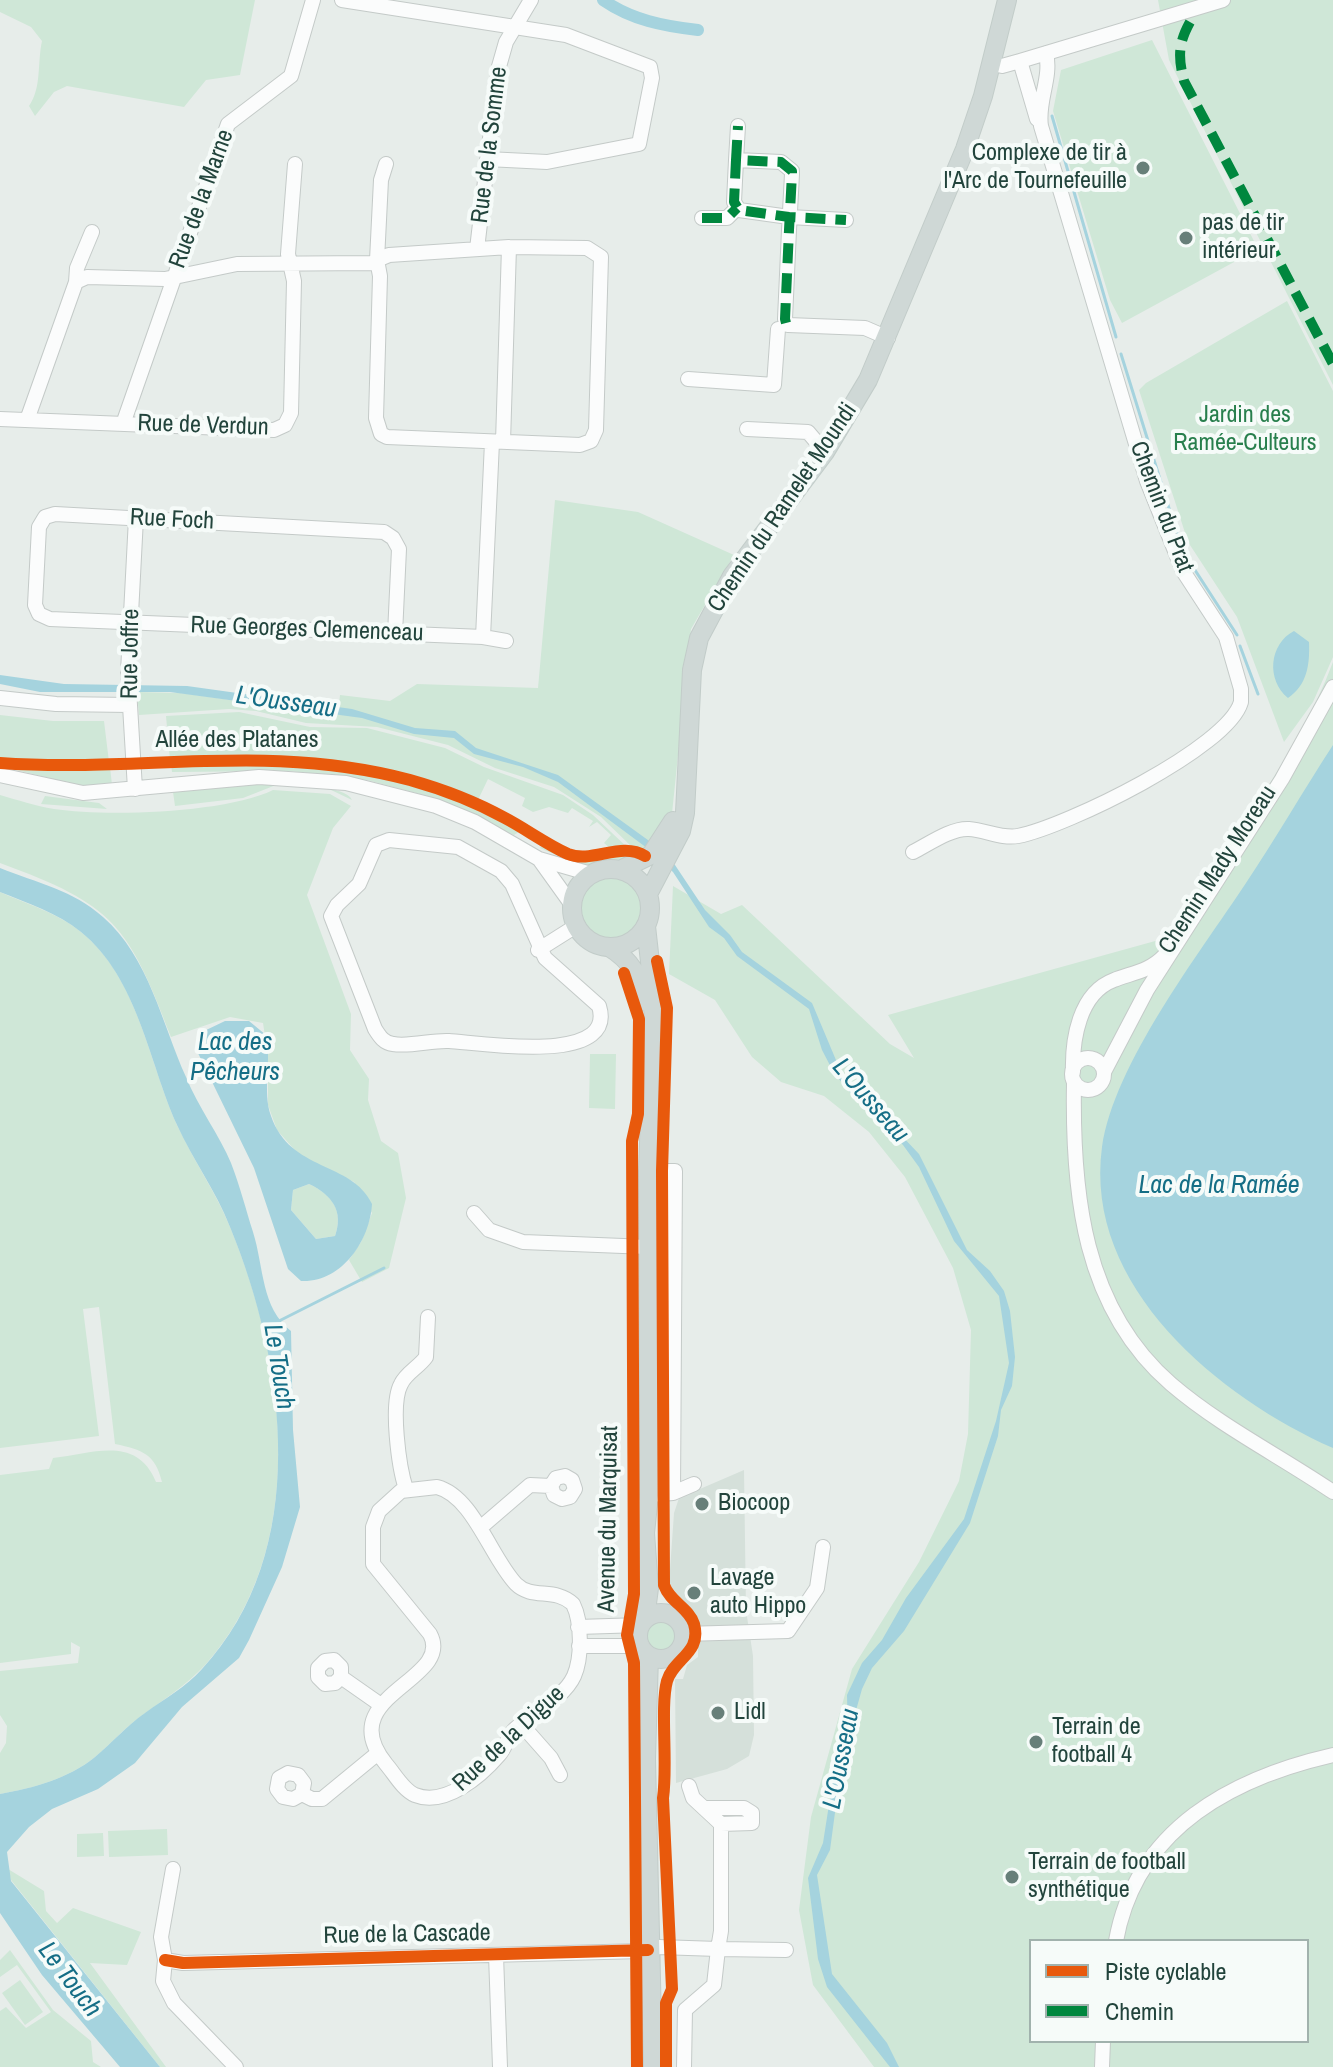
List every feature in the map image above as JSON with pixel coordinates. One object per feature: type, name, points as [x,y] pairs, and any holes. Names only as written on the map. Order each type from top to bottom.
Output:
[{"type":"main road","name":"Chemin du Ramelet Moundi","points":[[648,894],[660,856],[684,801],[692,670],[699,638],[732,576],[850,414],[888,338],[960,163],[992,64],[1007,0]]},
{"type":"main road","points":[[620,870],[635,877],[648,894],[650,915],[646,926],[631,942],[609,947],[596,944],[576,926],[572,905],[575,893],[591,874],[620,870],[660,856]]},
{"type":"main road","name":"Avenue du Marquisat","points":[[646,926],[654,998],[648,1171],[648,1524],[659,1593],[666,1613]]},
{"type":"main road","name":"Avenue du Marquisat","points":[[609,947],[626,958],[635,969],[651,1021]]},
{"type":"main road","name":"Avenue du Marquisat","points":[[643,1622],[649,1588],[645,1533],[648,1524]]},
{"type":"main road","points":[[649,1775],[657,1746],[659,1683],[669,1658],[681,1649],[684,1634],[679,1621],[666,1613],[643,1622],[649,1775],[653,2067]]},
{"type":"main road","points":[[645,1651],[669,1658]]},
{"type":"street","name":"Rue de la Marne","points":[[123,424],[228,124],[291,76],[313,0]]},
{"type":"street","points":[[342,0],[566,35],[650,67],[652,78],[643,134],[634,147],[547,162],[487,159]]},
{"type":"street","name":"Rue de la Somme","points":[[477,249],[498,70],[514,26],[531,0]]},
{"type":"street","points":[[992,64],[1002,66],[1223,0]]},
{"type":"street","name":"Chemin du Prat","points":[[1041,126],[1040,108],[1049,68],[1046,53]]},
{"type":"street","name":"Chemin du Prat","points":[[913,852],[960,830],[1015,837],[1086,813],[1145,782],[1227,726],[1241,702],[1241,689],[1226,637],[1183,571],[1147,481],[1020,61]]},
{"type":"street","points":[[702,218],[727,218],[737,208],[738,126]]},
{"type":"street","points":[[688,379],[774,385],[782,326],[790,167],[778,162],[736,160]]},
{"type":"street","name":"Rue de Verdun","points":[[0,419],[274,430],[285,425],[291,413],[295,164]]},
{"type":"street","points":[[76,282],[87,277],[174,276],[218,265],[365,265],[377,260],[389,255],[509,247],[587,248],[597,252],[603,264],[596,430],[591,441],[580,445],[387,437],[378,430],[380,276],[377,260],[381,180],[386,164]]},
{"type":"street","points":[[737,208],[789,217],[846,220]]},
{"type":"street","points":[[27,420],[76,282],[77,268],[92,232]]},
{"type":"street","points":[[483,637],[509,247]]},
{"type":"street","points":[[782,326],[828,324],[868,329],[888,338]]},
{"type":"street","points":[[747,429],[808,432],[825,452]]},
{"type":"street","name":"Rue Foch","points":[[131,622],[50,619],[39,614],[35,605],[39,527],[45,517],[55,514],[384,532],[393,538],[399,549],[395,634]]},
{"type":"street","name":"Rue Joffre","points":[[135,789],[129,693],[136,518]]},
{"type":"street","name":"Rue Georges Clemenceau","points":[[131,622],[483,637],[506,641]]},
{"type":"street","name":"Chemin Mady Moreau","points":[[1104,1072],[1153,981],[1286,770],[1333,687]]},
{"type":"street","points":[[0,698],[56,704],[129,693]]},
{"type":"street","name":"Chemin Mady Moreau","points":[[1286,770],[1161,959],[1146,970],[1107,983],[1090,1000],[1076,1032],[1076,1180],[1086,1241],[1101,1285],[1130,1339],[1148,1361],[1188,1397],[1333,1491]]},
{"type":"street","name":"Allée des Platanes","points":[[0,775],[83,793],[259,777],[346,783],[436,806],[475,822],[539,859],[591,874]]},
{"type":"street","points":[[382,841],[446,844],[466,851],[508,878],[538,950],[599,1006],[600,1019],[588,1035],[547,1048],[501,1048],[452,1041],[390,1044],[375,1029],[331,916],[337,905],[359,884],[371,853],[382,841]]},
{"type":"street","name":"Allée des Platanes","points":[[539,859],[572,905]]},
{"type":"street","points":[[538,950],[576,926]]},
{"type":"street","points":[[1074,1118],[1095,1090],[1104,1072],[1100,1061],[1086,1057],[1074,1078],[1083,1092],[1095,1090]]},
{"type":"street","points":[[648,1171],[675,1171],[673,1493]]},
{"type":"street","points":[[474,1213],[489,1230],[523,1242],[648,1247]]},
{"type":"street","points":[[302,1794],[312,1799],[327,1797],[378,1753],[372,1722],[381,1705],[428,1663],[434,1647],[430,1634],[373,1561],[376,1517],[395,1495],[406,1489],[399,1463],[397,1395],[402,1382],[426,1357],[428,1317]]},
{"type":"street","points":[[649,1495],[673,1493],[694,1484]]},
{"type":"street","points":[[480,1528],[530,1485],[551,1486]]},
{"type":"street","name":"Rue de la Digue","points":[[378,1753],[411,1793],[445,1795],[457,1791],[497,1757],[521,1724],[570,1682],[577,1665],[578,1627],[575,1608],[567,1598],[555,1592],[528,1592],[515,1582],[492,1554],[480,1528],[445,1490],[406,1489]]},
{"type":"street","points":[[684,1634],[788,1631],[817,1588],[823,1547]]},
{"type":"street","points":[[578,1627],[643,1622]]},
{"type":"street","points":[[579,1646],[645,1651]]},
{"type":"street","points":[[341,1677],[381,1705]]},
{"type":"street","points":[[521,1724],[551,1758],[560,1775]]},
{"type":"street","points":[[1117,1939],[1129,1895],[1142,1870],[1203,1808],[1265,1772],[1333,1755]]},
{"type":"street","points":[[684,2067],[684,2015],[691,2002],[714,1985],[721,1931],[721,1824],[693,1798],[689,1786]]},
{"type":"street","points":[[706,1808],[744,1808],[752,1813],[752,1823],[721,1824]]},
{"type":"street","points":[[173,1869],[161,1937],[165,1960],[163,1981],[167,1994],[236,2067]]},
{"type":"street","name":"Rue de la Cascade","points":[[165,1960],[183,1963],[651,1950],[786,1950]]},
{"type":"street","points":[[496,1955],[500,2067]]},
{"type":"street","points":[[1102,2067],[1103,2043]]},
{"type":"shaded area","points":[[744,1470],[746,1610],[753,1656],[754,1735],[749,1756],[727,1769],[676,1783],[675,1679],[683,1679],[687,1665],[698,1657],[698,1649],[696,1617],[669,1584],[674,1513],[679,1498]]},
{"type":"green space","points":[[0,0],[255,0],[240,75],[206,80],[184,107],[67,86],[54,92],[35,116],[29,106],[38,83],[42,41],[31,27],[0,12]]},
{"type":"green space","points":[[1158,0],[1333,0],[1333,385],[1169,60]]},
{"type":"green space","name":"Complexe de tir à l'Arc de Tournefeuille","points":[[1152,40],[1258,249],[1122,323],[1110,300],[1053,111],[1061,70]]},
{"type":"green space","name":"Jardin des Ramée-Culteurs","points":[[1287,301],[1333,391],[1333,657],[1313,702],[1284,742],[1237,617],[1188,542],[1139,390]]},
{"type":"green space","points":[[555,500],[638,512],[734,555],[691,629],[670,833],[643,850],[634,849],[601,817],[554,787],[495,768],[448,745],[377,727],[306,723],[256,711],[229,709],[139,715],[137,692],[181,693],[338,715],[340,695],[390,701],[417,684],[538,688]]},
{"type":"green space","points":[[1333,662],[1333,2067],[874,2067],[813,1985],[799,1910],[811,1817],[852,1669],[919,1562],[959,1481],[968,1434],[971,1330],[953,1268],[905,1177],[869,1132],[824,1096],[781,1082],[752,1057],[715,1000],[669,974],[673,886],[721,914],[742,905],[890,1044],[914,1058],[888,1015],[1166,938],[1300,733]]},
{"type":"green space","points":[[239,712],[310,727],[367,728],[445,748],[484,767],[563,795],[593,815],[629,849],[611,849],[604,843],[611,835],[597,822],[589,827],[593,821],[572,808],[568,813],[549,807],[533,812],[522,806],[525,798],[488,779],[477,802],[402,777],[326,763],[249,758],[170,760],[166,716]]},
{"type":"green space","points":[[0,715],[53,721],[104,721],[109,762],[0,761]]},
{"type":"green space","points":[[238,761],[312,765],[384,777],[455,798],[522,830],[514,835],[431,797],[367,780],[290,771],[172,772],[171,764]]},
{"type":"green space","points":[[0,766],[110,767],[112,785],[82,786]]},
{"type":"green space","points":[[231,784],[276,784],[333,789],[352,800],[329,789],[276,785],[243,798],[175,806],[173,792]]},
{"type":"green space","points":[[273,790],[330,794],[351,806],[333,828],[307,895],[351,1014],[350,1050],[369,1079],[368,1100],[381,1141],[398,1153],[406,1198],[389,1268],[362,1282],[349,1260],[361,1242],[372,1213],[354,1182],[300,1156],[277,1130],[268,1105],[268,1056],[263,1023],[230,1017],[171,1037],[142,968],[112,924],[69,892],[0,863],[0,795],[54,809],[134,813],[226,804]]},
{"type":"green space","points":[[45,796],[99,803],[107,809],[41,804]]},
{"type":"green space","points":[[543,842],[575,859],[636,854],[623,860],[581,866],[540,848]]},
{"type":"green space","points":[[605,876],[617,876],[634,885],[641,896],[641,920],[634,931],[617,940],[605,940],[593,935],[584,926],[579,914],[579,902],[584,890],[593,881]]},
{"type":"green space","points":[[0,892],[52,914],[81,932],[101,951],[130,999],[169,1106],[224,1214],[249,1279],[265,1335],[275,1393],[278,1452],[275,1509],[262,1565],[239,1617],[206,1664],[85,1765],[50,1782],[0,1794],[0,1753],[6,1743],[7,1726],[0,1715],[0,1671],[78,1663],[80,1647],[71,1642],[71,1654],[0,1663],[0,1475],[49,1469],[53,1458],[113,1450],[138,1458],[148,1467],[156,1482],[162,1482],[151,1459],[115,1444],[99,1307],[83,1309],[99,1436],[0,1448]]},
{"type":"green space","points":[[590,1054],[616,1054],[615,1109],[589,1108]]},
{"type":"green space","points":[[309,1184],[334,1204],[338,1218],[335,1236],[316,1239],[291,1210],[293,1190]]},
{"type":"green space","points":[[661,1620],[672,1625],[677,1636],[672,1647],[661,1652],[650,1647],[645,1636],[650,1625]]},
{"type":"green space","points":[[167,1829],[168,1855],[109,1857],[108,1831]]},
{"type":"green space","points":[[103,1833],[104,1856],[77,1857],[77,1834]]},
{"type":"green space","points":[[8,1869],[44,1891],[46,1911],[57,1923],[73,1908],[141,1932],[127,1965],[90,1963],[166,2067],[160,2067],[11,1880]]},
{"type":"green space","points":[[10,1950],[53,2010],[91,2041],[93,2062],[101,2067],[0,2067],[0,2011],[6,2007],[26,2028],[51,2012],[17,1965],[0,1977],[0,1960]]},
{"type":"green space","points":[[20,1980],[43,2012],[25,2025],[2,1993]]},
{"type":"water","points":[[1294,631],[1309,642],[1309,659],[1303,681],[1288,698],[1276,682],[1273,663],[1279,644]]},
{"type":"water","name":"L'Ousseau","points":[[0,675],[64,684],[187,686],[352,709],[415,728],[455,731],[476,748],[558,775],[652,843],[675,865],[705,910],[742,952],[812,1003],[841,1072],[919,1154],[967,1250],[990,1271],[1004,1291],[1010,1311],[1015,1357],[1012,1386],[1001,1410],[998,1436],[970,1523],[904,1631],[872,1668],[862,1689],[855,1714],[856,1739],[838,1790],[830,1850],[817,1875],[832,1974],[887,2043],[899,2067],[890,2067],[827,1987],[818,1959],[808,1878],[823,1843],[833,1779],[848,1733],[847,1695],[862,1663],[882,1640],[906,1598],[964,1519],[996,1421],[1009,1363],[999,1296],[954,1241],[919,1167],[903,1145],[859,1103],[834,1073],[822,1050],[809,1009],[737,956],[724,938],[709,927],[673,872],[647,848],[558,782],[523,767],[474,754],[454,738],[414,734],[362,718],[170,692],[40,692],[0,684]]},
{"type":"water","name":"Lac de la Ramée","points":[[1333,745],[1333,1448],[1247,1400],[1205,1368],[1168,1331],[1137,1291],[1114,1246],[1102,1198],[1102,1147],[1110,1115],[1140,1046]]},
{"type":"water","name":"Le Touch","points":[[0,868],[79,900],[103,917],[132,951],[153,992],[191,1088],[231,1163],[257,1245],[269,1299],[281,1322],[291,1331],[293,1430],[300,1507],[282,1567],[249,1640],[239,1658],[182,1707],[135,1763],[98,1789],[52,1809],[29,1827],[7,1852],[11,1881],[160,2067],[120,2067],[42,1975],[0,1913],[0,1794],[50,1782],[85,1765],[138,1718],[196,1675],[237,1622],[261,1569],[274,1513],[278,1455],[275,1396],[265,1337],[230,1227],[177,1125],[129,997],[100,951],[81,932],[52,914],[0,892]]},
{"type":"water","name":"Lac des Pêcheurs","points":[[225,1021],[249,1021],[266,1035],[268,1106],[280,1134],[306,1157],[350,1180],[363,1190],[372,1204],[366,1232],[359,1245],[341,1267],[329,1275],[301,1281],[288,1269],[254,1168],[196,1049],[202,1032]],"holes":[[[309,1184],[324,1193],[334,1205],[338,1219],[335,1236],[316,1239],[291,1210],[293,1190]]]},
{"type":"waterway","points":[[603,0],[625,13],[648,21],[698,30]]},
{"type":"waterway","points":[[1052,116],[1116,337]]},
{"type":"waterway","points":[[1121,354],[1182,550],[1237,635]]},
{"type":"waterway","points":[[1240,646],[1258,694]]},
{"type":"waterway","name":"Le Touch","points":[[277,1322],[384,1268]]},
{"type":"marked path","points":[[1190,22],[1180,51],[1184,81],[1333,364]]},
{"type":"marked path","points":[[736,160],[738,126]]},
{"type":"marked path","points":[[786,323],[785,319],[789,230],[792,174],[792,171],[781,162],[736,160],[734,202],[739,210],[789,217],[846,220]]},
{"type":"marked path","points":[[702,218],[727,218],[737,208]]},
{"type":"cycle path","points":[[0,763],[104,765],[255,761],[357,769],[410,780],[459,796],[513,822],[568,854],[587,856],[626,851],[645,856]]},
{"type":"cycle path","points":[[657,961],[667,1008],[662,1171],[664,1585],[692,1618],[695,1634],[691,1649],[670,1673],[665,1692],[663,1798],[672,1989],[666,2003],[666,2067]]},
{"type":"cycle path","points":[[624,973],[639,1019],[638,1114],[632,1141],[634,1594],[627,1635],[634,1663],[637,2067]]},
{"type":"cycle path","points":[[165,1960],[183,1963],[648,1950]]},
{"type":"place","name":"Complexe de tir à l'Arc de Tournefeuille","points":[[1143,168]]},
{"type":"place","name":"pas de tir intérieur","points":[[1186,238]]},
{"type":"place","name":"Biocoop","points":[[702,1504]]},
{"type":"place","name":"Lavage auto Hippo","points":[[694,1593]]},
{"type":"place","name":"Lidl","points":[[718,1713]]},
{"type":"place","name":"Terrain de football 4","points":[[1036,1742]]},
{"type":"place","name":"Terrain de football synthétique","points":[[1012,1877]]}]
